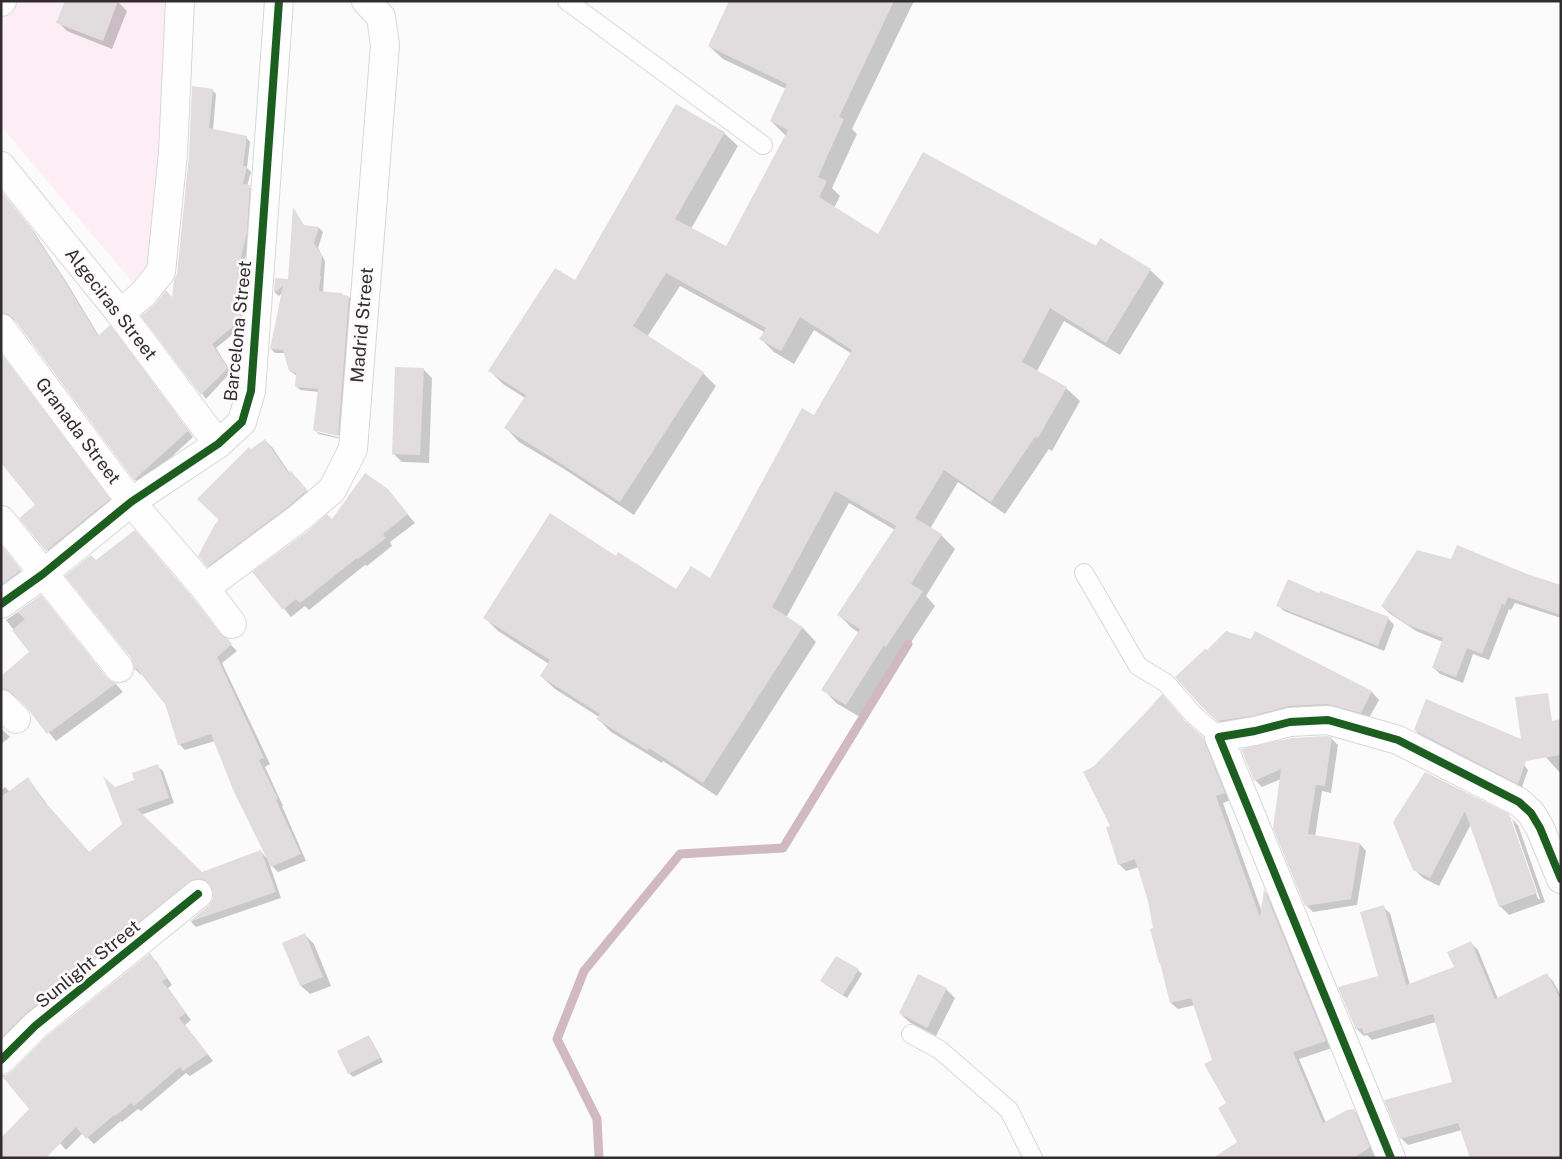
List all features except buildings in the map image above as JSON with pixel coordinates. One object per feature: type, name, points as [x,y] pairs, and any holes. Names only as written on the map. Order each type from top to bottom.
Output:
[{"type":"street","points":[[120,313],[142,294],[161,272],[172,153],[180,1]]},
{"type":"street","name":"Barcelona Street","points":[[1,604],[43,574],[131,502],[218,444],[242,422],[251,391],[279,1]]},
{"type":"street","name":"Madrid Street","points":[[206,588],[299,518],[332,490],[352,449],[385,45],[381,18],[366,1]]},
{"type":"street","name":"Algeciras Street","points":[[1,166],[120,313],[218,444]]},
{"type":"street","name":"Granada Street","points":[[1,328],[131,502],[206,588],[232,624]]},
{"type":"street","points":[[1,520],[119,668]]},
{"type":"street","points":[[1391,1158],[1219,737],[1255,731],[1290,722],[1328,720],[1398,740],[1519,802],[1531,813],[1540,828],[1561,880]]},
{"type":"street","name":"Sunlight Street","points":[[1,1060],[35,1026],[198,894]]},
{"type":"lane","points":[[568,1],[763,145]]},
{"type":"lane","points":[[1084,573],[1138,666],[1166,683],[1193,714],[1219,737]]},
{"type":"lane","points":[[911,1034],[940,1050],[1009,1110],[1033,1158]]},
{"type":"shaded area","points":[[11,1],[174,1],[158,247],[140,291],[1,126],[1,21]]},
{"type":"waterway","points":[[599,1158],[597,1119],[557,1039],[584,971],[680,854],[783,848],[908,644]]},
{"type":"cycle path","points":[[1,604],[43,574],[131,502],[218,444],[242,422],[251,391],[279,1]]},
{"type":"cycle path","points":[[1391,1158],[1219,737],[1255,731],[1290,722],[1328,720],[1398,740],[1519,802],[1531,813],[1540,828],[1561,879]]},
{"type":"cycle path","points":[[1,1060],[35,1026],[198,894]]}]
